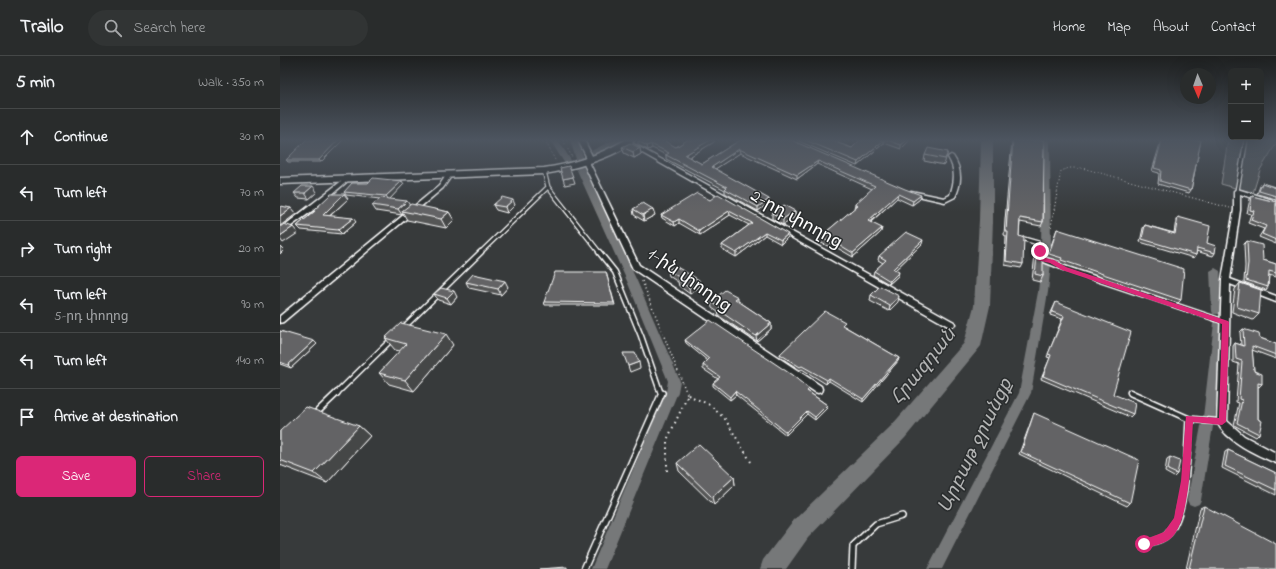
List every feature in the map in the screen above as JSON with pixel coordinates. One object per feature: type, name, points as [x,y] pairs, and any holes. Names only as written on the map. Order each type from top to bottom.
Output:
[{"type":"main road","points":[[280,181],[544,171],[580,164]]},
{"type":"street","name":"1-ին փողոց","points":[[587,164],[636,267],[818,389]]},
{"type":"street","name":"2-րդ փողոց","points":[[669,164],[950,324]]},
{"type":"street","points":[[908,191],[926,197],[945,200],[953,196],[957,185],[958,171],[956,164]]},
{"type":"street","points":[[280,320],[441,187],[449,175]]},
{"type":"street","points":[[280,232],[310,210],[348,178]]},
{"type":"street","points":[[1276,203],[1237,191],[1238,210],[1226,280],[1222,422],[1232,434],[1276,458]]},
{"type":"street","points":[[1226,280],[1276,299]]},
{"type":"lane","points":[[1237,191],[1242,164]]},
{"type":"lane","points":[[544,171],[548,187],[615,272],[662,392],[584,569]]},
{"type":"lane","points":[[399,332],[548,187]]},
{"type":"lane","points":[[1024,239],[1038,243],[1040,251],[1039,258],[1064,268],[1226,322]]},
{"type":"lane","points":[[308,421],[393,337]]},
{"type":"lane","points":[[1130,392],[1189,419],[1222,422]]},
{"type":"lane","points":[[1144,544],[1168,535],[1178,520],[1185,481],[1189,419]]},
{"type":"lane","points":[[852,569],[854,546],[876,524],[902,516]]},
{"type":"path","points":[[556,164],[558,169]]},
{"type":"path","points":[[1051,227],[1061,171],[1069,168],[1082,168],[1238,210]]},
{"type":"path","points":[[641,281],[688,395],[710,405],[725,419],[751,462]]},
{"type":"path","points":[[667,471],[667,440],[688,395]]},
{"type":"shaded area","points":[[1224,164],[1264,164],[1260,170],[1253,193],[1221,184]]},
{"type":"building","points":[[683,164],[717,164],[712,167],[769,199],[758,207],[725,189],[727,187]]},
{"type":"building","points":[[772,164],[814,164],[797,175]]},
{"type":"building","points":[[825,164],[847,164],[921,195],[913,201],[898,194],[868,221],[882,228],[853,253],[835,242],[833,244],[820,237],[858,205],[855,204],[875,186]]},
{"type":"building","points":[[1011,164],[1044,164],[1043,222],[1020,218],[1019,236],[1024,238],[1023,264],[1006,261],[1008,232],[1006,232]]},
{"type":"building","points":[[1155,164],[1196,164],[1191,190],[1160,181],[1161,170],[1154,168]]},
{"type":"building","points":[[569,166],[573,177],[563,179],[560,168]]},
{"type":"building","points":[[373,178],[402,181],[386,196],[344,192],[352,183],[368,183]]},
{"type":"building","points":[[1262,183],[1276,188],[1276,196],[1259,191]]},
{"type":"building","points":[[302,186],[313,186],[305,193],[294,193]]},
{"type":"building","points":[[697,193],[710,200],[718,194],[788,234],[781,240],[765,232],[736,253],[722,245],[752,223],[729,211],[699,231],[679,219],[674,222],[661,215]]},
{"type":"building","points":[[331,194],[344,194],[323,215],[353,218],[338,230],[297,226],[315,211],[313,211]]},
{"type":"building","points":[[1252,196],[1276,202],[1276,240],[1262,234],[1266,226],[1251,220],[1254,211],[1250,210]]},
{"type":"building","points":[[502,197],[513,200],[505,207],[493,205]]},
{"type":"building","points":[[381,198],[407,201],[398,209],[372,205]]},
{"type":"building","points":[[643,203],[653,209],[643,215],[633,209]]},
{"type":"building","points":[[411,204],[449,212],[441,219],[402,211]]},
{"type":"building","points":[[784,205],[795,211],[783,219],[772,213]]},
{"type":"building","points":[[281,206],[291,208],[280,216]]},
{"type":"building","points":[[1178,217],[1210,226],[1207,243],[1216,246],[1215,253],[1197,248],[1196,255],[1142,239],[1145,225],[1175,234]]},
{"type":"building","points":[[284,224],[293,227],[280,236],[280,227]]},
{"type":"building","points":[[1057,229],[1184,269],[1181,300],[1061,260],[1062,258],[1049,254]]},
{"type":"building","points":[[906,232],[923,240],[893,269],[899,272],[890,281],[874,271],[886,260],[879,256]]},
{"type":"building","points":[[1247,241],[1262,245],[1263,260],[1276,264],[1276,273],[1269,271],[1268,287],[1246,280],[1248,263]]},
{"type":"building","points":[[1038,249],[1039,254],[1043,256],[1043,276],[1035,274]]},
{"type":"building","points":[[675,266],[699,280],[689,288],[678,280],[680,278],[668,270]]},
{"type":"building","points":[[555,272],[606,272],[614,303],[544,302]]},
{"type":"building","points":[[473,274],[505,281],[498,289],[466,282]]},
{"type":"building","points":[[1240,283],[1261,290],[1259,314],[1237,307]]},
{"type":"building","points":[[880,286],[899,296],[890,306],[871,295]]},
{"type":"building","points":[[441,288],[454,291],[447,298],[434,294]]},
{"type":"building","points":[[725,290],[738,297],[735,299],[771,323],[756,336],[718,310],[721,308],[711,302]]},
{"type":"building","points":[[1056,302],[1131,332],[1113,394],[1135,403],[1133,414],[1043,376],[1051,355],[1048,354],[1064,316],[1052,312]]},
{"type":"building","points":[[825,311],[845,322],[842,325],[899,358],[863,399],[829,378],[827,380],[802,366],[800,367],[780,354]]},
{"type":"building","points":[[710,320],[792,375],[809,389],[807,391],[827,405],[815,417],[807,411],[786,432],[735,391],[730,397],[713,383],[720,377],[703,365],[709,359],[685,340]]},
{"type":"building","points":[[401,323],[446,334],[405,380],[379,373],[406,344],[385,338]]},
{"type":"building","points":[[1243,329],[1259,334],[1260,338],[1276,344],[1276,355],[1252,346],[1254,371],[1262,374],[1262,384],[1258,383],[1258,419],[1262,421],[1259,434],[1237,423],[1242,400],[1239,399],[1242,361],[1236,359],[1235,343],[1244,346]]},
{"type":"building","points":[[280,331],[314,341],[288,365],[280,362]]},
{"type":"building","points":[[623,353],[635,353],[639,362],[628,366]]},
{"type":"building","points":[[306,407],[359,426],[314,473],[280,460],[280,431]]},
{"type":"building","points":[[1034,413],[1139,460],[1130,503],[1021,452]]},
{"type":"building","points":[[699,444],[734,477],[712,497],[677,463]]},
{"type":"building","points":[[1228,450],[1276,473],[1276,490],[1225,466]]},
{"type":"building","points":[[1170,457],[1180,461],[1177,474],[1168,470]]},
{"type":"building","points":[[1204,506],[1276,544],[1276,569],[1189,569]]},
{"type":"building","points":[[567,567],[567,569],[539,569]]},
{"type":"waterway","name":"Հրազդան","points":[[772,569],[800,530],[898,432],[972,346],[982,306],[987,164]]},
{"type":"waterway","name":"Արբաթ ջրանցք","points":[[1046,164],[1046,257]]},
{"type":"waterway","points":[[580,168],[632,281],[674,381],[672,392],[598,569]]},
{"type":"waterway","name":"Արբաթ ջրանցք","points":[[934,569],[1025,393],[1043,292],[1046,263]]},
{"type":"waterway","points":[[1215,271],[1217,311]]},
{"type":"waterway","points":[[1209,417],[1219,323]]},
{"type":"waterway","points":[[1194,500],[1207,426]]},
{"type":"route","points":[[1040,251],[1039,258],[1064,268],[1226,322],[1222,422],[1189,419],[1185,481],[1178,520],[1168,535],[1144,544]]}]
